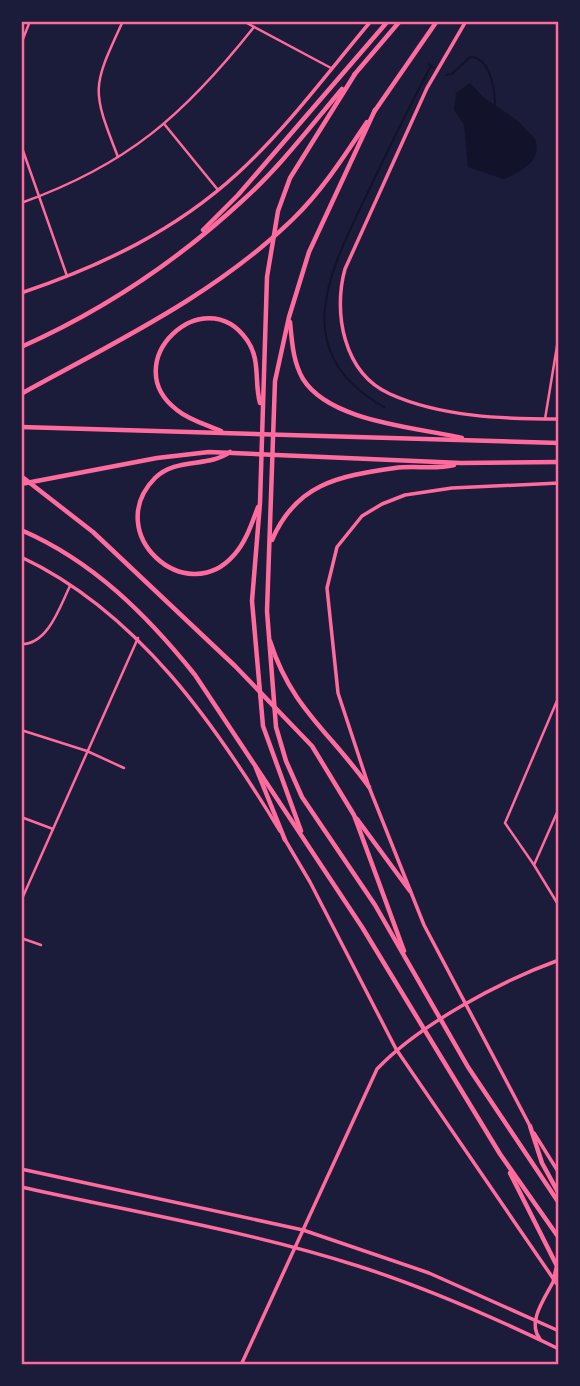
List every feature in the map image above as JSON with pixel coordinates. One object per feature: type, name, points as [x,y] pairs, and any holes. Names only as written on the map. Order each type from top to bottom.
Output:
[{"type":"highway","points":[[182,251],[238,195],[388,21]]},
{"type":"highway","points":[[21,347],[106,303],[182,251],[244,200],[400,21]]},
{"type":"highway","points":[[21,394],[198,294],[250,259],[295,218],[321,187],[437,21]]},
{"type":"highway","points":[[304,840],[263,726],[252,601],[260,503],[267,277],[278,211],[300,159],[355,74]]},
{"type":"highway","points":[[375,110],[309,252],[289,317],[275,381],[268,633],[276,727],[286,761],[302,797],[375,905],[468,1067],[559,1203]]},
{"type":"highway","points":[[289,317],[296,363],[307,385],[326,401],[359,415],[473,440]]},
{"type":"highway","points":[[225,432],[177,410],[160,389],[156,372],[159,353],[164,342],[178,328],[200,319],[211,319],[240,332],[252,347],[262,407]]},
{"type":"highway","points":[[21,427],[559,443]]},
{"type":"highway","points":[[233,452],[224,457],[182,463],[157,476],[145,491],[138,509],[139,529],[145,545],[159,562],[176,571],[200,573],[211,570],[232,558],[240,548],[260,503]]},
{"type":"highway","points":[[21,484],[177,455],[233,452],[461,463],[559,462]]},
{"type":"highway","points":[[270,544],[292,504],[321,486],[396,467],[444,467],[461,463]]},
{"type":"highway","points":[[21,476],[71,511],[285,715],[312,746],[354,815],[410,891]]},
{"type":"highway","points":[[21,530],[82,564],[138,609],[195,675],[362,927],[500,1154],[559,1238]]},
{"type":"highway","points":[[268,633],[280,672],[294,697],[369,786]]},
{"type":"highway","points":[[251,758],[285,840]]},
{"type":"highway","points":[[354,815],[409,965]]},
{"type":"highway","points":[[530,1126],[542,1163],[559,1194]]},
{"type":"highway","points":[[500,1154],[556,1266],[554,1280]]},
{"type":"main road","points":[[21,293],[121,254],[165,230],[218,190],[254,158],[371,21]]},
{"type":"main road","points":[[466,21],[427,88],[345,269],[339,290],[338,316],[346,344],[364,372],[387,394],[425,407],[520,419],[559,419]]},
{"type":"main road","points":[[559,483],[452,488],[405,495],[362,516],[348,532],[337,547],[327,588],[338,693],[369,786],[410,891],[424,925],[530,1126],[559,1172]]},
{"type":"main road","points":[[21,557],[71,585],[138,638],[195,705],[252,785],[310,882],[396,1049],[559,1287]]},
{"type":"main road","points":[[241,1365],[371,1080],[396,1049],[495,987],[559,960]]},
{"type":"main road","points":[[21,1170],[303,1230],[429,1273],[559,1331]]},
{"type":"main road","points":[[21,1188],[295,1247],[424,1288],[559,1349]]},
{"type":"main road","points":[[542,1340],[535,1331],[535,1319],[554,1280]]},
{"type":"street","points":[[21,44],[30,21]]},
{"type":"street","points":[[118,157],[102,116],[97,94],[102,67],[123,21]]},
{"type":"street","points":[[243,21],[331,68]]},
{"type":"street","points":[[21,203],[80,179],[165,125],[212,77],[254,27]]},
{"type":"street","points":[[165,125],[218,190]]},
{"type":"street","points":[[21,145],[67,276]]},
{"type":"street","points":[[545,419],[559,334]]},
{"type":"street","points":[[21,644],[33,642],[45,633],[71,585]]},
{"type":"street","points":[[21,901],[138,638]]},
{"type":"street","points":[[559,696],[505,822],[559,906]]},
{"type":"street","points":[[21,730],[87,751],[124,768]]},
{"type":"street","points":[[534,865],[559,808]]},
{"type":"street","points":[[21,817],[53,829]]},
{"type":"street","points":[[21,938],[41,945]]},
{"type":"shaded area","points":[[470,83],[483,97],[517,120],[535,139],[537,147],[533,159],[523,169],[504,179],[468,167],[464,125],[454,110],[456,93]]},
{"type":"waterway","points":[[446,75],[452,74],[470,57],[477,58],[490,75],[495,105]]},
{"type":"waterway","points":[[429,64],[434,68]]},
{"type":"waterway","points":[[384,407],[353,385],[334,360],[326,334],[325,306],[331,278],[355,219],[431,66]]}]
